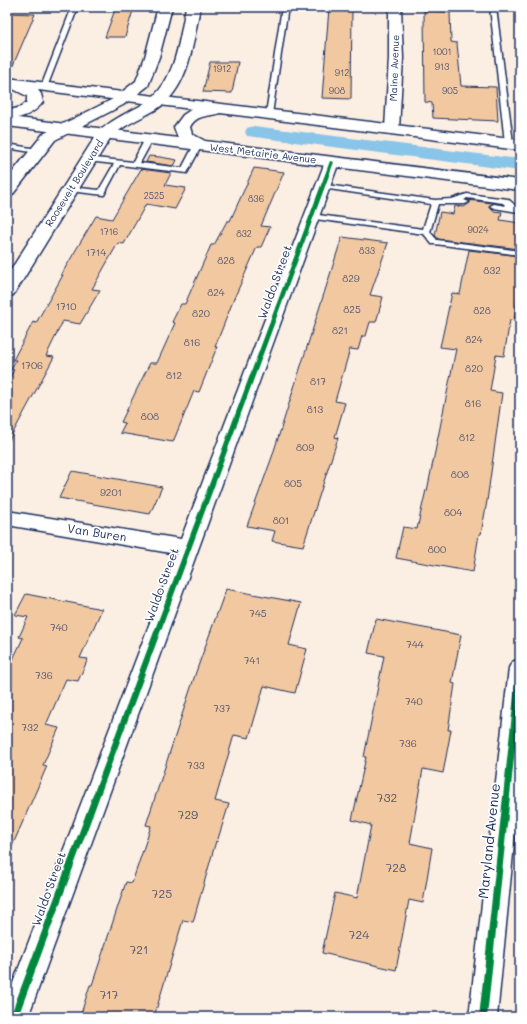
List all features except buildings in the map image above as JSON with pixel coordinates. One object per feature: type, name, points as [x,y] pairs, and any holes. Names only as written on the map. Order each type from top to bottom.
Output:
[{"type":"main road","points":[[10,183],[49,137],[127,97],[140,86],[146,77],[165,7]]},
{"type":"main road","name":"Roosevelt Boulevard","points":[[7,291],[88,159],[106,134],[120,123],[158,100],[168,90],[176,77],[194,7]]},
{"type":"main road","points":[[7,82],[515,144]]},
{"type":"main road","points":[[7,82],[25,88],[34,94],[35,102],[31,108],[8,121]]},
{"type":"main road","points":[[200,145],[185,136],[182,127],[187,117],[201,111],[229,109]]},
{"type":"main road","name":"West Metairie Avenue","points":[[8,121],[520,185]]},
{"type":"street","name":"Maine Avenue","points":[[392,129],[396,58],[395,7]]},
{"type":"street","name":"Waldo Street","points":[[14,1017],[187,548],[332,162]]},
{"type":"street","name":"Van Buren","points":[[7,518],[187,548]]},
{"type":"street","name":"Maryland Avenue","points":[[483,1017],[520,668]]},
{"type":"lane","points":[[44,87],[75,7]]},
{"type":"lane","points":[[269,114],[285,7]]},
{"type":"lane","points":[[493,7],[515,144]]},
{"type":"lane","points":[[135,165],[149,139]]},
{"type":"lane","points":[[88,159],[184,171],[200,145]]},
{"type":"lane","points":[[7,146],[37,151]]},
{"type":"lane","points":[[70,189],[101,193],[118,163]]},
{"type":"lane","points":[[322,186],[435,202],[465,202]]},
{"type":"lane","points":[[453,201],[467,196],[505,201],[518,210]]},
{"type":"lane","points":[[426,232],[435,202]]},
{"type":"lane","points":[[494,206],[518,210]]},
{"type":"lane","points":[[311,216],[426,232],[435,242],[520,253]]},
{"type":"waterway","points":[[254,132],[520,165]]},
{"type":"cycle path","points":[[14,1017],[332,162]]},
{"type":"cycle path","points":[[483,1017],[520,668]]}]
